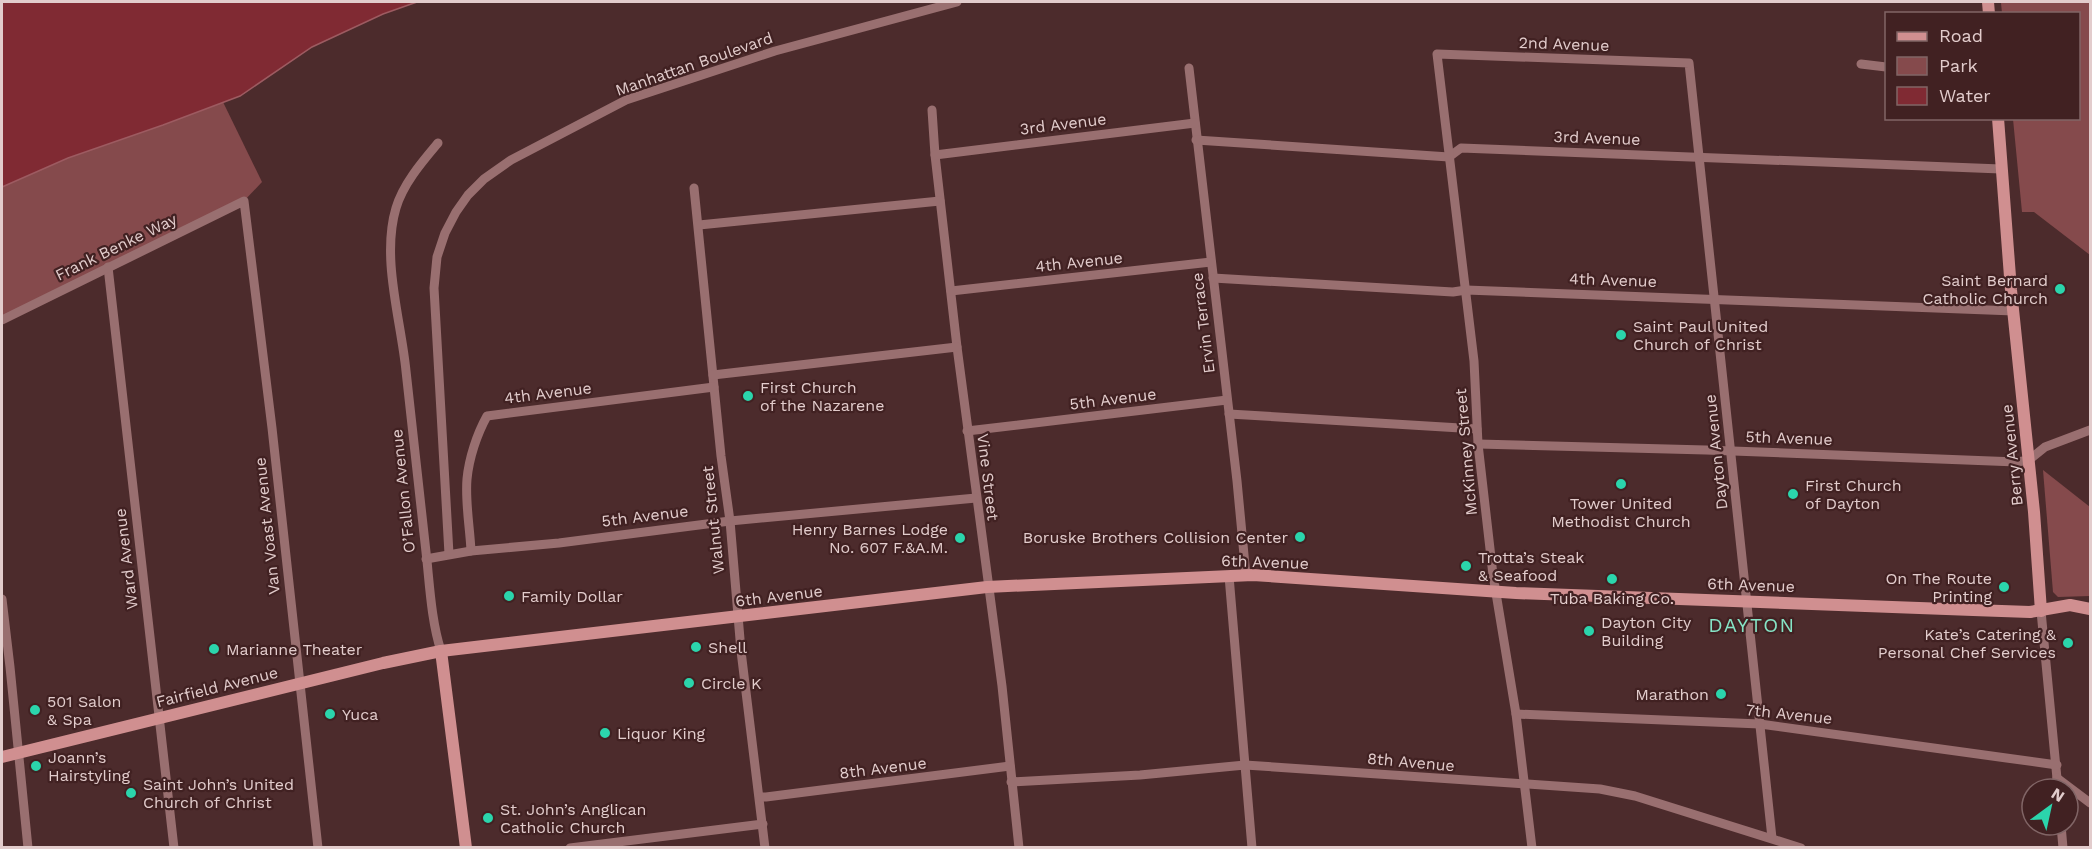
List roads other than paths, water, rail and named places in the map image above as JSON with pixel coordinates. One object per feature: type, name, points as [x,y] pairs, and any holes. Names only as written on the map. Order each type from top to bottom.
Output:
[{"type":"main road","name":"Berry Avenue","points":[[1998,120],[2041,611]]},
{"type":"main road","name":"6th Avenue","points":[[441,651],[739,618],[987,587],[1229,576],[1496,591],[1973,610],[2041,611],[2070,605],[2091,609]]},
{"type":"main road","name":"Fairfield Avenue","points":[[2,757],[383,663],[441,651]]},
{"type":"main road","name":"O’Fallon Avenue","points":[[441,651],[466,848]]},
{"type":"street","name":"Manhattan Boulevard","points":[[449,554],[434,288],[437,257],[445,233],[468,195],[484,179],[511,160],[626,100],[775,51],[957,2]]},
{"type":"street","name":"2nd Avenue","points":[[1437,54],[1689,63]]},
{"type":"street","name":"McKinney Street","points":[[1437,54],[1474,361],[1478,444],[1496,591],[1516,714],[1532,848]]},
{"type":"street","name":"Dayton Avenue","points":[[1689,63],[1772,838]]},
{"type":"street","points":[[1861,64],[1885,67]]},
{"type":"street","name":"Ervin Terrace","points":[[1189,68],[1246,576]]},
{"type":"street","name":"Vine Street","points":[[932,110],[957,347],[987,587],[992,611],[1019,848]]},
{"type":"street","name":"3rd Avenue","points":[[935,155],[1195,123]]},
{"type":"street","name":"3rd Avenue","points":[[1196,140],[1449,157],[1461,148],[2001,169]]},
{"type":"street","name":"O’Fallon Avenue","points":[[438,143],[420,164],[400,197],[396,208],[391,244],[426,559],[436,636],[441,651]]},
{"type":"street","name":"Walnut Street","points":[[694,188],[765,848]]},
{"type":"street","name":"Frank Benke Way","points":[[2,320],[244,201]]},
{"type":"street","name":"Van Voast Avenue","points":[[244,201],[318,848]]},
{"type":"street","points":[[699,225],[940,201]]},
{"type":"street","name":"4th Avenue","points":[[951,291],[1211,262]]},
{"type":"street","name":"Ward Avenue","points":[[108,267],[174,848]]},
{"type":"street","name":"4th Avenue","points":[[1213,278],[1453,292],[1714,299],[2014,311]]},
{"type":"street","points":[[713,375],[957,347]]},
{"type":"street","name":"4th Avenue","points":[[471,551],[467,480],[481,426],[487,416],[714,387]]},
{"type":"street","name":"5th Avenue","points":[[968,431],[1227,400]]},
{"type":"street","points":[[1229,414],[1477,429]]},
{"type":"street","points":[[2029,460],[2044,447],[2091,430]]},
{"type":"street","name":"5th Avenue","points":[[1478,444],[2017,462],[2029,460]]},
{"type":"street","name":"5th Avenue","points":[[426,559],[471,551],[559,543],[730,521],[976,498]]},
{"type":"street","points":[[1229,576],[1252,848]]},
{"type":"street","points":[[2,599],[28,848]]},
{"type":"street","name":"Berry Avenue","points":[[2041,611],[2057,777]]},
{"type":"street","name":"7th Avenue","points":[[1516,714],[1760,723],[2057,765]]},
{"type":"street","name":"8th Avenue","points":[[1011,782],[1140,775],[1245,765],[1616,791],[1801,848]]},
{"type":"street","name":"8th Avenue","points":[[759,796],[766,797],[1010,766]]},
{"type":"street","points":[[570,848],[620,845],[763,824]]},
{"type":"water","points":[[2,2],[417,2],[383,14],[312,47],[240,96],[68,158],[2,187]]},
{"type":"place","name":"Saint Bernard Catholic Church","points":[[2060,289]]},
{"type":"place","name":"Saint Paul United Church of Christ","points":[[1621,335]]},
{"type":"place","name":"First Church of the Nazarene","points":[[748,396]]},
{"type":"place","name":"Tower United Methodist Church","points":[[1621,484]]},
{"type":"place","name":"First Church of Dayton","points":[[1793,494]]},
{"type":"place","name":"Boruske Brothers Collision Center","points":[[1300,537]]},
{"type":"place","name":"Henry Barnes Lodge No. 607 F.&A.M.","points":[[960,538]]},
{"type":"place","name":"Trotta’s Steak & Seafood","points":[[1466,566]]},
{"type":"place","name":"Tuba Baking Co.","points":[[1612,579]]},
{"type":"place","name":"On The Route Printing","points":[[2004,587]]},
{"type":"place","name":"Family Dollar","points":[[509,596]]},
{"type":"place","name":"Dayton City Building","points":[[1589,631]]},
{"type":"place","name":"Kate’s Catering & Personal Chef Services","points":[[2068,643]]},
{"type":"place","name":"Shell","points":[[696,647]]},
{"type":"place","name":"Marianne Theater","points":[[214,649]]},
{"type":"place","name":"Circle K","points":[[689,683]]},
{"type":"place","name":"Marathon","points":[[1721,694]]},
{"type":"place","name":"501 Salon & Spa","points":[[35,710]]},
{"type":"place","name":"Yuca","points":[[330,714]]},
{"type":"place","name":"Liquor King","points":[[605,733]]},
{"type":"place","name":"Joann’s Hairstyling","points":[[36,766]]},
{"type":"place","name":"Saint John’s United Church of Christ","points":[[131,793]]},
{"type":"place","name":"St. John’s Anglican Catholic Church","points":[[488,818]]},
{"type":"district","name":"DAYTON","points":[[1752,625]]}]
